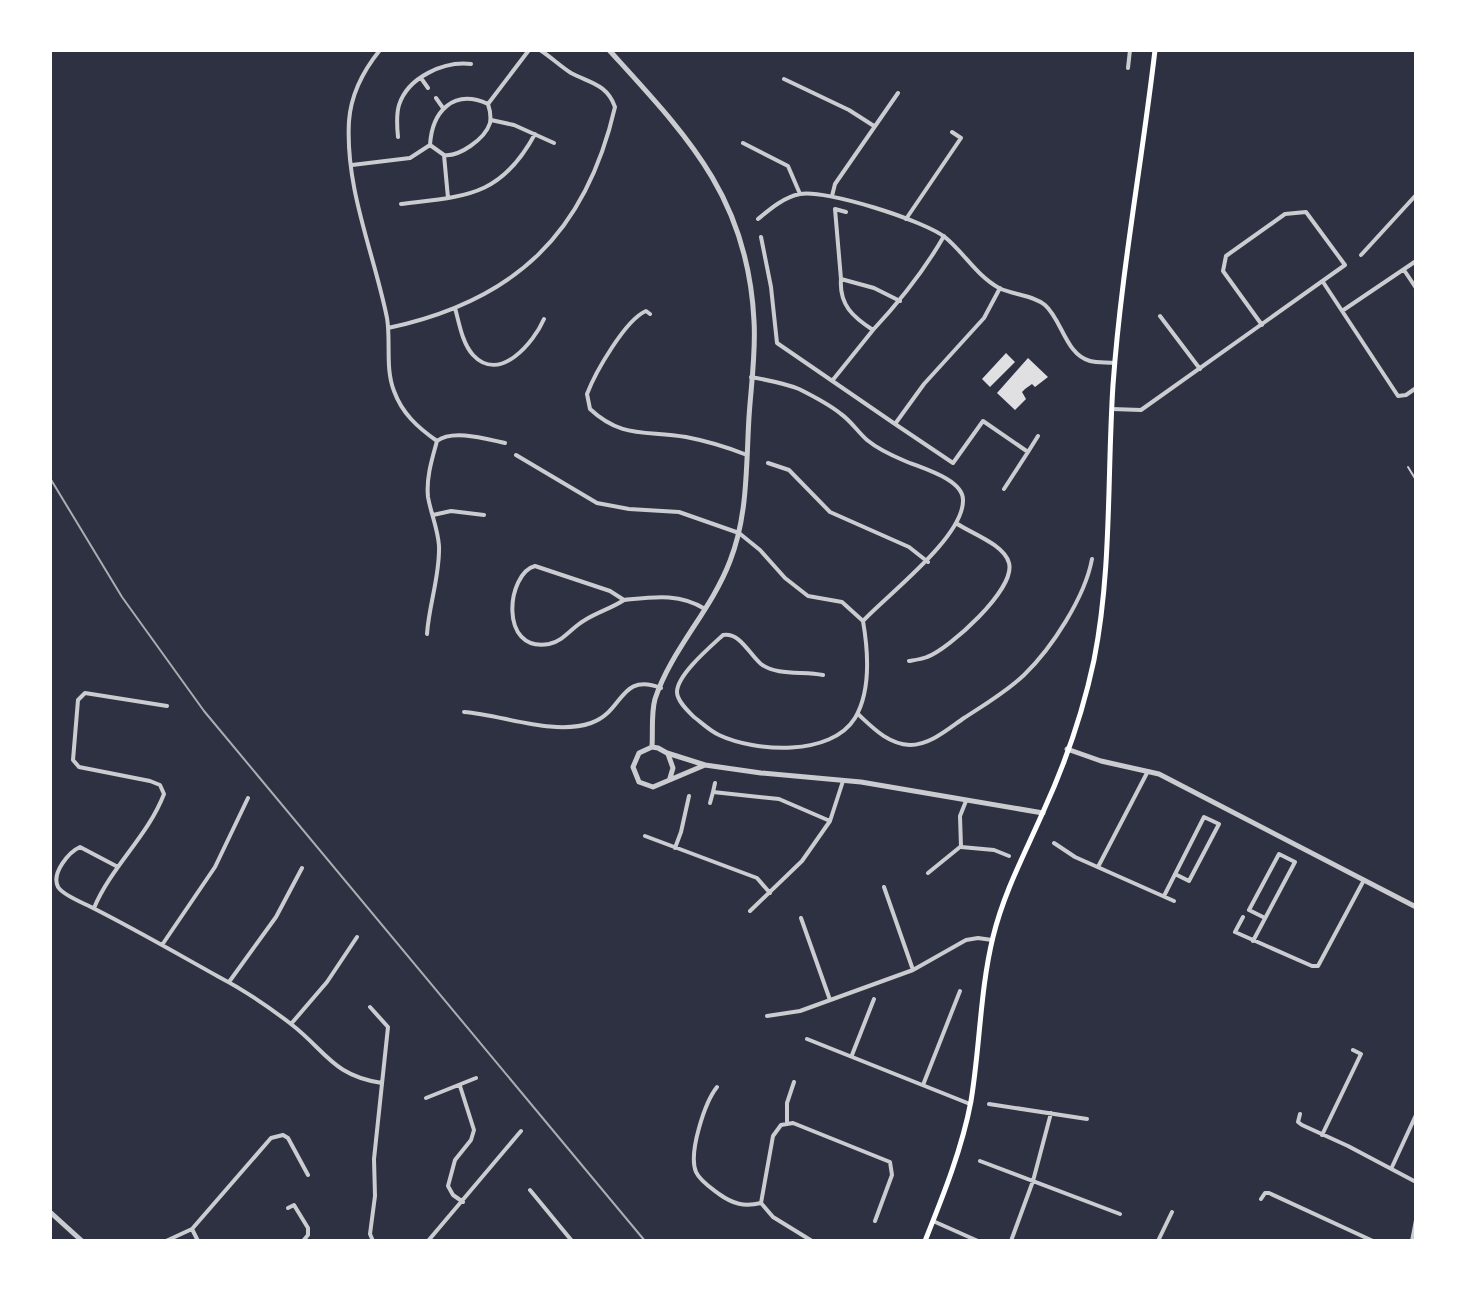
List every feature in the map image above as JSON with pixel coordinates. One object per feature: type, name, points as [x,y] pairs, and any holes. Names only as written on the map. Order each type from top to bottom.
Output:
[{"type":"main road","points":[[925,1241],[959,1149],[970,1104],[992,940],[1017,867],[1043,813],[1067,749],[1086,691],[1101,620],[1107,567],[1115,363],[1155,50]]},
{"type":"street","points":[[380,50],[360,78],[351,106],[352,165],[357,199],[388,328],[389,366],[394,391],[413,423],[437,441]]},
{"type":"street","points":[[430,145],[444,155],[459,153],[472,144],[487,129],[491,120],[488,104],[529,50]]},
{"type":"street","points":[[388,328],[455,308],[482,296],[518,274],[560,233],[595,167],[615,107],[599,84],[571,72],[540,50]]},
{"type":"street","points":[[609,50],[683,132],[725,197],[736,223],[749,279],[754,321],[744,504],[739,533],[722,583],[674,659],[655,700],[652,747]]},
{"type":"street","points":[[1128,68],[1130,50]]},
{"type":"street","points":[[398,137],[398,106],[412,84],[450,64],[471,64]]},
{"type":"street","points":[[421,78],[428,88]]},
{"type":"street","points":[[784,79],[849,110],[874,126]]},
{"type":"street","points":[[832,196],[835,184],[898,93]]},
{"type":"street","points":[[436,98],[443,108]]},
{"type":"street","points":[[352,165],[416,155],[430,145],[433,122],[443,108],[470,99],[488,104]]},
{"type":"street","points":[[491,120],[554,143]]},
{"type":"street","points":[[906,219],[961,138],[952,132]]},
{"type":"street","points":[[401,204],[478,191],[508,173],[519,162],[535,134]]},
{"type":"street","points":[[743,143],[788,166],[800,194]]},
{"type":"street","points":[[400,151],[401,158]]},
{"type":"street","points":[[444,155],[448,198]]},
{"type":"street","points":[[758,219],[776,204],[800,194],[832,196],[906,219],[944,236],[1000,288],[1042,303],[1083,358],[1091,362],[1115,363]]},
{"type":"street","points":[[1361,255],[1416,195]]},
{"type":"street","points":[[846,212],[835,209],[840,294],[855,319],[873,330]]},
{"type":"street","points":[[1112,409],[1141,410],[1200,369],[1323,282],[1345,265],[1306,212],[1285,214],[1226,256],[1223,271],[1262,325]]},
{"type":"street","points":[[832,381],[918,278],[944,236]]},
{"type":"street","points":[[761,237],[771,287],[777,343],[953,463],[983,421],[1028,452]]},
{"type":"street","points":[[1342,311],[1416,261]]},
{"type":"street","points":[[1404,270],[1416,288]]},
{"type":"street","points":[[841,279],[874,288],[900,301]]},
{"type":"street","points":[[1323,282],[1398,396],[1416,388]]},
{"type":"street","points":[[895,424],[924,384],[984,318],[1000,288]]},
{"type":"street","points":[[455,308],[469,349],[479,360],[488,363],[517,356],[537,335],[544,319]]},
{"type":"street","points":[[650,314],[646,311],[635,318],[608,356],[587,394],[590,409],[618,429],[682,436],[747,455]]},
{"type":"street","points":[[1160,316],[1200,369]]},
{"type":"street","points":[[751,377],[797,388],[814,397],[841,413],[876,446],[949,481],[961,490],[964,498],[956,523],[928,562],[900,584],[863,621]]},
{"type":"street","points":[[1004,489],[1038,436]]},
{"type":"street","points":[[427,634],[439,562],[439,544],[428,483],[437,441],[442,437],[462,437],[505,443]]},
{"type":"street","points":[[516,455],[597,503],[629,509],[679,512],[739,533],[808,596],[842,602],[863,621],[866,671],[858,714],[840,733],[823,743],[799,747],[749,744],[717,735],[690,713],[677,695],[686,672],[727,634],[737,638],[759,663],[771,669],[823,675]]},
{"type":"street","points":[[768,463],[789,470],[830,512],[909,547],[928,562]]},
{"type":"street","points":[[433,515],[451,511],[484,515]]},
{"type":"street","points":[[909,661],[927,658],[973,624],[1008,575],[1009,563],[1000,550],[956,523]]},
{"type":"street","points":[[858,714],[889,740],[907,745],[924,743],[953,726],[1009,687],[1034,664],[1081,594],[1092,559]]},
{"type":"street","points":[[624,600],[610,591],[535,566],[524,571],[520,577],[512,610],[513,622],[519,636],[528,641],[548,644],[561,640],[584,620],[624,600],[670,596],[690,600],[707,610]]},
{"type":"street","points":[[464,712],[573,728],[600,720],[632,686],[646,682],[661,688]]},
{"type":"street","points":[[94,908],[104,887],[162,799],[163,790],[160,785],[150,781],[79,767],[73,760],[78,700],[85,693],[167,706]]},
{"type":"street","points":[[705,765],[653,787],[639,782],[635,775],[635,759],[639,753],[652,747],[705,765],[843,781],[1043,813]]},
{"type":"street","points":[[1067,749],[1101,761],[1148,771],[1194,791],[1416,907]]},
{"type":"street","points":[[667,753],[673,768],[669,779]]},
{"type":"street","points":[[1098,867],[1148,771]]},
{"type":"street","points":[[750,911],[802,861],[830,821],[843,781]]},
{"type":"street","points":[[710,803],[715,783]]},
{"type":"street","points":[[713,792],[779,799],[830,821]]},
{"type":"street","points":[[675,848],[689,796]]},
{"type":"street","points":[[162,945],[215,867],[248,798]]},
{"type":"street","points":[[961,847],[960,816],[966,801]]},
{"type":"street","points":[[1164,896],[1175,874],[1204,817],[1219,824],[1189,881],[1175,874]]},
{"type":"street","points":[[645,836],[757,878],[770,893]]},
{"type":"street","points":[[1054,843],[1075,857],[1174,901]]},
{"type":"street","points":[[118,867],[80,847],[76,848],[57,875],[59,888],[229,982],[291,1024],[351,1076],[382,1083]]},
{"type":"street","points":[[928,873],[961,847],[994,850],[1009,856]]},
{"type":"street","points":[[1253,941],[1295,862],[1279,854],[1249,910],[1265,918]]},
{"type":"street","points":[[229,982],[276,917],[302,868]]},
{"type":"street","points":[[1243,917],[1235,932],[1318,966],[1365,880]]},
{"type":"street","points":[[884,887],[913,970]]},
{"type":"street","points":[[801,918],[830,1000]]},
{"type":"street","points":[[291,1024],[327,982],[357,937]]},
{"type":"street","points":[[767,1016],[800,1011],[913,970],[966,940],[992,940]]},
{"type":"street","points":[[923,1085],[960,991]]},
{"type":"street","points":[[852,1055],[874,999]]},
{"type":"street","points":[[370,1007],[388,1027],[370,1234],[373,1241]]},
{"type":"street","points":[[807,1039],[970,1104]]},
{"type":"street","points":[[1322,1135],[1361,1054],[1353,1050]]},
{"type":"street","points":[[426,1098],[476,1078]]},
{"type":"street","points":[[787,1122],[787,1103],[794,1082]]},
{"type":"street","points":[[460,1086],[474,1130],[471,1140],[455,1160],[448,1186],[453,1195],[463,1202]]},
{"type":"street","points":[[717,1087],[704,1111],[696,1149],[696,1171],[701,1179],[728,1201],[738,1205],[761,1203]]},
{"type":"street","points":[[989,1104],[1087,1119]]},
{"type":"street","points":[[1011,1241],[1033,1181],[1051,1113]]},
{"type":"street","points":[[1300,1114],[1298,1122],[1416,1182]]},
{"type":"street","points":[[1391,1168],[1416,1115]]},
{"type":"street","points":[[761,1203],[773,1136],[777,1128],[787,1122]]},
{"type":"street","points":[[787,1122],[890,1162],[892,1175],[875,1221]]},
{"type":"street","points":[[428,1241],[521,1131]]},
{"type":"street","points":[[166,1241],[192,1229],[271,1138],[283,1135],[288,1138],[308,1175]]},
{"type":"street","points":[[980,1161],[1120,1214]]},
{"type":"street","points":[[530,1190],[572,1241]]},
{"type":"street","points":[[1261,1199],[1269,1193],[1373,1241]]},
{"type":"street","points":[[761,1203],[773,1217],[812,1241]]},
{"type":"street","points":[[288,1208],[294,1205],[308,1228],[308,1235],[303,1241]]},
{"type":"street","points":[[50,1212],[80,1241]]},
{"type":"street","points":[[1158,1241],[1172,1212]]},
{"type":"street","points":[[1412,1241],[1416,1220]]},
{"type":"street","points":[[933,1221],[966,1239],[978,1241]]},
{"type":"street","points":[[192,1229],[198,1241]]},
{"type":"lane","points":[[1408,467],[1416,480]]},
{"type":"building","points":[[1006,353],[1015,362],[990,387],[982,379]]},
{"type":"building","points":[[1028,358],[1048,377],[1022,392],[1026,399],[1015,410],[997,393]]},
{"type":"railway","points":[[50,478],[122,597],[204,711],[645,1241]]}]
